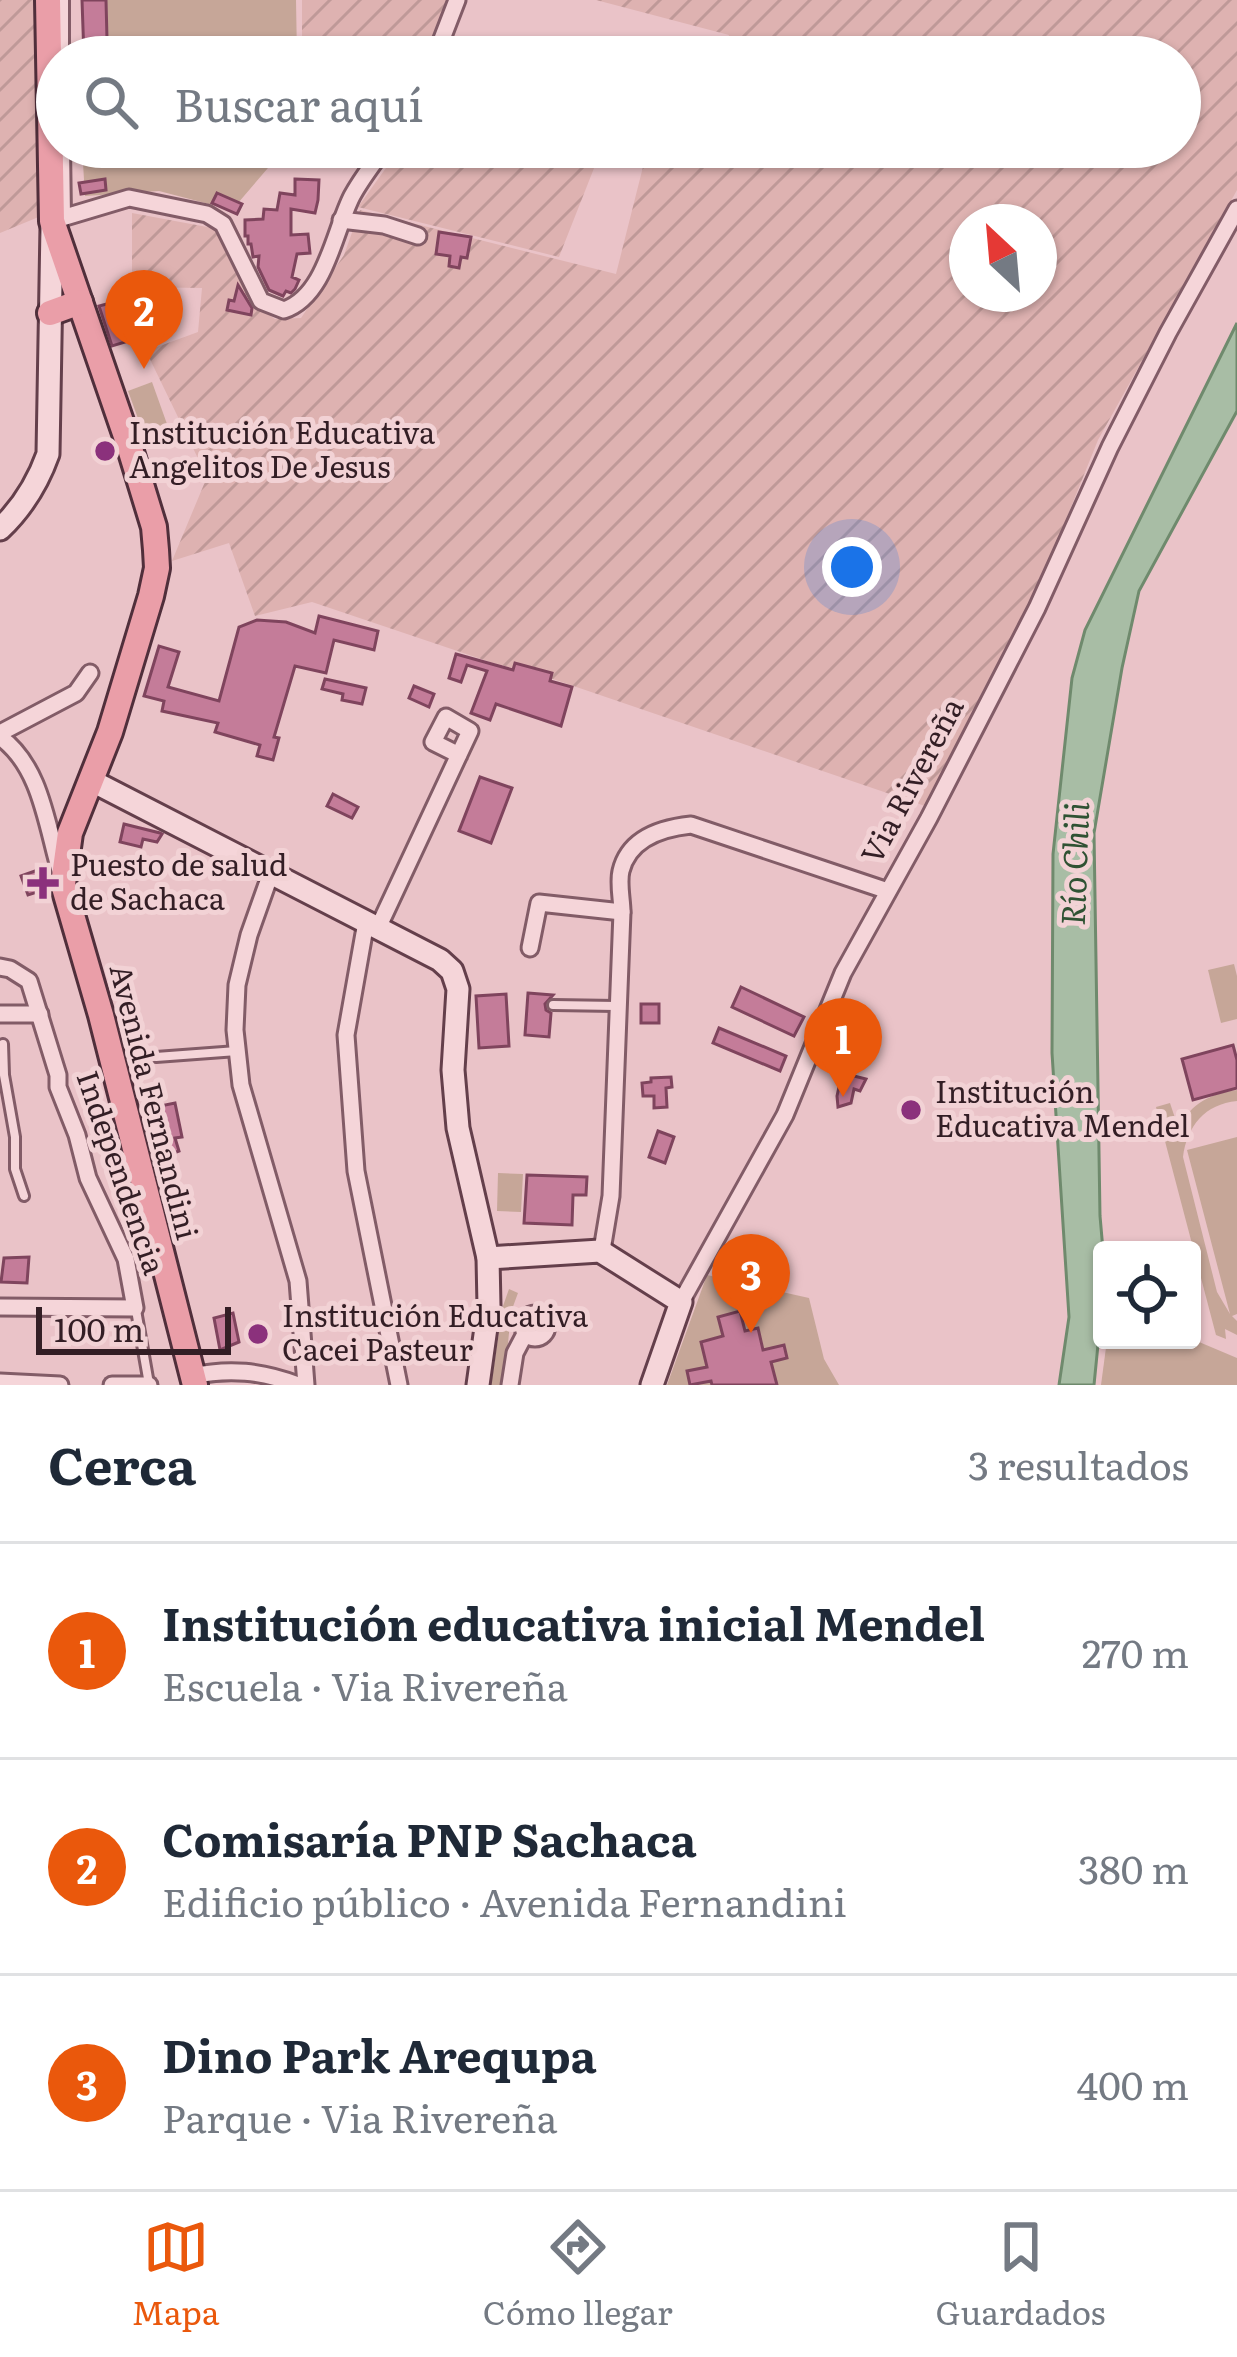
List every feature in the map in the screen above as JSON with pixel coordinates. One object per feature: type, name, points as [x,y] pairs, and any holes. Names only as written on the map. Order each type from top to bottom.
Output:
[{"type":"main road","name":"Avenida Fernandini","points":[[48,0],[50,36]]},
{"type":"main road","name":"Avenida Fernandini","points":[[56,168],[59,219],[80,302],[154,527],[157,568],[125,686],[70,833],[63,884],[193,1380]]},
{"type":"main road","points":[[50,313],[80,302]]},
{"type":"street","points":[[443,36],[457,0]]},
{"type":"street","points":[[0,529],[32,488],[48,454],[50,313],[59,219],[130,198],[207,214],[223,224],[262,301],[284,310],[297,306],[317,279],[353,194],[371,168]]},
{"type":"street","name":"Via Rivereña","points":[[652,1385],[681,1302],[785,1115],[842,973],[929,818],[1158,352],[1237,209]]},
{"type":"street","points":[[341,220],[384,225],[418,236]]},
{"type":"street","points":[[63,884],[41,799],[28,771],[0,735],[76,693],[90,673]]},
{"type":"street","points":[[399,1385],[356,1171],[346,1036],[372,925],[458,755]]},
{"type":"street","points":[[92,781],[440,960],[452,971],[458,989],[453,1070],[458,1128],[488,1258],[489,1306],[478,1385]]},
{"type":"street","points":[[600,1251],[611,1196],[621,871],[637,842],[664,828],[692,825],[888,891]]},
{"type":"street","points":[[193,1380],[219,1370],[267,1373],[302,1385],[298,1281],[241,1085],[235,1030],[237,986],[271,873]]},
{"type":"street","points":[[530,948],[539,903],[622,912]]},
{"type":"street","name":"Independencia","points":[[0,968],[29,981],[88,1178],[126,1259],[135,1308]]},
{"type":"street","points":[[0,1014],[40,1014]]},
{"type":"street","points":[[488,1258],[600,1251],[681,1302]]},
{"type":"street","points":[[0,1306],[135,1308]]},
{"type":"street","points":[[510,1385],[514,1353],[525,1334]]},
{"type":"street","points":[[0,1382],[60,1385]]},
{"type":"street","points":[[112,1385],[149,1385]]},
{"type":"lane","points":[[64,0],[64,36]]},
{"type":"lane","points":[[59,219],[63,168]]},
{"type":"lane","points":[[554,1005],[616,1006]]},
{"type":"lane","points":[[3,1044],[15,1169],[24,1196]]},
{"type":"lane","points":[[155,1058],[237,1051]]},
{"type":"lane","name":"Independencia","points":[[135,1308],[149,1385]]},
{"type":"shaded area","points":[[0,0],[37,0],[36,168],[40,168],[41,216],[0,233]]},
{"type":"shaded area","points":[[302,0],[449,0],[435,36],[302,36]]},
{"type":"shaded area","points":[[596,0],[1237,0],[1237,190],[1098,440],[1030,609],[928,807],[312,602],[255,616],[229,543],[172,561],[207,477],[146,351],[198,332],[202,288],[132,287],[132,213],[218,229],[255,305],[275,319],[301,318],[344,255],[360,210],[616,274],[643,168],[1201,168],[1201,36],[729,36]]},
{"type":"shaded area","points":[[386,168],[594,168],[559,257],[358,207]]},
{"type":"green space","points":[[107,0],[296,0],[297,36],[108,36]]},
{"type":"green space","points":[[83,168],[268,168],[232,210],[159,191],[85,196]]},
{"type":"green space","points":[[152,382],[172,438],[148,446],[128,391]]},
{"type":"green space","points":[[1234,964],[1237,1019],[1221,1023],[1208,970]]},
{"type":"green space","points":[[1237,1090],[1237,1101],[1200,1118],[1183,1157],[1217,1292],[1230,1314],[1187,1150],[1237,1137],[1237,1314],[1232,1316],[1237,1335],[1225,1329],[1226,1339],[1216,1335],[1201,1278],[1201,1241],[1191,1241],[1156,1107],[1170,1103],[1178,1127],[1203,1101]]},
{"type":"green space","points":[[498,1173],[523,1174],[521,1212],[497,1211]]},
{"type":"green space","points":[[707,1275],[809,1298],[824,1359],[839,1385],[667,1385]]},
{"type":"green space","points":[[509,1289],[518,1293],[511,1312],[504,1385],[491,1385],[503,1306]]},
{"type":"green space","points":[[1201,1343],[1237,1358],[1237,1385],[1101,1385],[1106,1349],[1201,1349]]},
{"type":"water","name":"Río Chili","points":[[1237,323],[1237,411],[1139,591],[1094,833],[1102,1241],[1093,1241],[1093,1349],[1098,1349],[1094,1385],[1059,1385],[1069,1317],[1052,1053],[1053,854],[1072,678],[1085,630]]},
{"type":"building","points":[[82,0],[106,0],[107,36],[83,36]]},
{"type":"building","points":[[105,179],[106,190],[81,194],[79,183]]},
{"type":"building","points":[[295,179],[319,180],[318,200],[315,213],[291,209],[291,235],[308,234],[310,253],[297,254],[292,277],[299,280],[283,296],[269,290],[258,267],[259,256],[253,257],[245,236],[245,220],[263,219],[264,209],[277,210],[280,193],[295,195]]},
{"type":"building","points":[[217,193],[242,204],[237,214],[212,203]]},
{"type":"building","points":[[439,232],[471,237],[467,258],[461,257],[459,268],[449,266],[450,256],[436,254]]},
{"type":"building","points":[[238,285],[252,308],[251,315],[227,310]]},
{"type":"building","points":[[118,301],[118,316],[158,313],[162,331],[112,346],[99,306]]},
{"type":"building","points":[[319,616],[378,631],[374,650],[334,640],[326,673],[295,666],[274,737],[279,738],[273,760],[257,756],[260,745],[215,732],[218,723],[162,711],[164,701],[144,696],[159,646],[179,652],[168,687],[219,701],[239,627],[257,620],[286,622],[315,633]]},
{"type":"building","points":[[456,654],[513,670],[515,663],[552,673],[550,681],[572,687],[561,726],[496,704],[490,720],[471,713],[487,671],[467,665],[461,682],[449,678]]},
{"type":"building","points":[[325,679],[366,688],[362,704],[322,689]]},
{"type":"building","points":[[414,686],[434,694],[429,707],[409,698]]},
{"type":"building","points":[[480,777],[512,788],[491,843],[459,831]]},
{"type":"building","points":[[333,794],[358,807],[352,818],[327,806]]},
{"type":"building","points":[[124,824],[162,834],[157,842],[143,839],[141,847],[120,842]]},
{"type":"building","points":[[46,867],[47,889],[28,895],[21,876]]},
{"type":"building","points":[[741,987],[804,1017],[794,1036],[732,1007]]},
{"type":"building","points":[[528,993],[553,995],[545,1004],[551,1013],[549,1037],[525,1035]]},
{"type":"building","points":[[506,994],[509,1046],[479,1048],[476,996]]},
{"type":"building","points":[[641,1004],[659,1004],[659,1023],[641,1023]]},
{"type":"building","points":[[719,1028],[786,1056],[780,1071],[713,1043]]},
{"type":"building","points":[[1233,1045],[1237,1088],[1193,1100],[1182,1059]]},
{"type":"building","points":[[842,1073],[866,1079],[860,1091],[854,1089],[851,1103],[838,1107],[837,1096]]},
{"type":"building","points":[[671,1077],[667,1107],[654,1108],[654,1096],[643,1096],[642,1083]]},
{"type":"building","points":[[175,1103],[182,1137],[175,1138],[179,1151],[168,1155],[150,1108]]},
{"type":"building","points":[[658,1131],[674,1137],[665,1163],[649,1157]]},
{"type":"building","points":[[527,1175],[587,1177],[586,1195],[573,1195],[572,1225],[524,1223]]},
{"type":"building","points":[[762,1251],[781,1255],[774,1285],[756,1281]]},
{"type":"building","points":[[29,1257],[27,1283],[1,1282],[4,1258]]},
{"type":"building","points":[[740,1311],[745,1331],[758,1328],[763,1350],[784,1345],[787,1358],[771,1362],[777,1385],[712,1385],[711,1381],[690,1385],[687,1371],[707,1367],[701,1342],[723,1336],[718,1317]]},
{"type":"building","points":[[233,1313],[239,1342],[220,1350],[214,1318]]},
{"type":"place","name":"Comisaría PNP Sachaca","points":[[144,369]]},
{"type":"place","name":"Institución Educativa Angelitos De Jesus","points":[[105,451]]},
{"type":"place","name":"Puesto de salud de Sachaca","points":[[43,883]]},
{"type":"place","name":"Institución educativa inicial Mendel","points":[[843,1097]]},
{"type":"place","name":"Institución Educativa Mendel","points":[[911,1110]]},
{"type":"place","name":"Dino Park Arequpa","points":[[751,1333]]},
{"type":"place","name":"Institución Educativa Cacei Pasteur","points":[[258,1334]]}]
